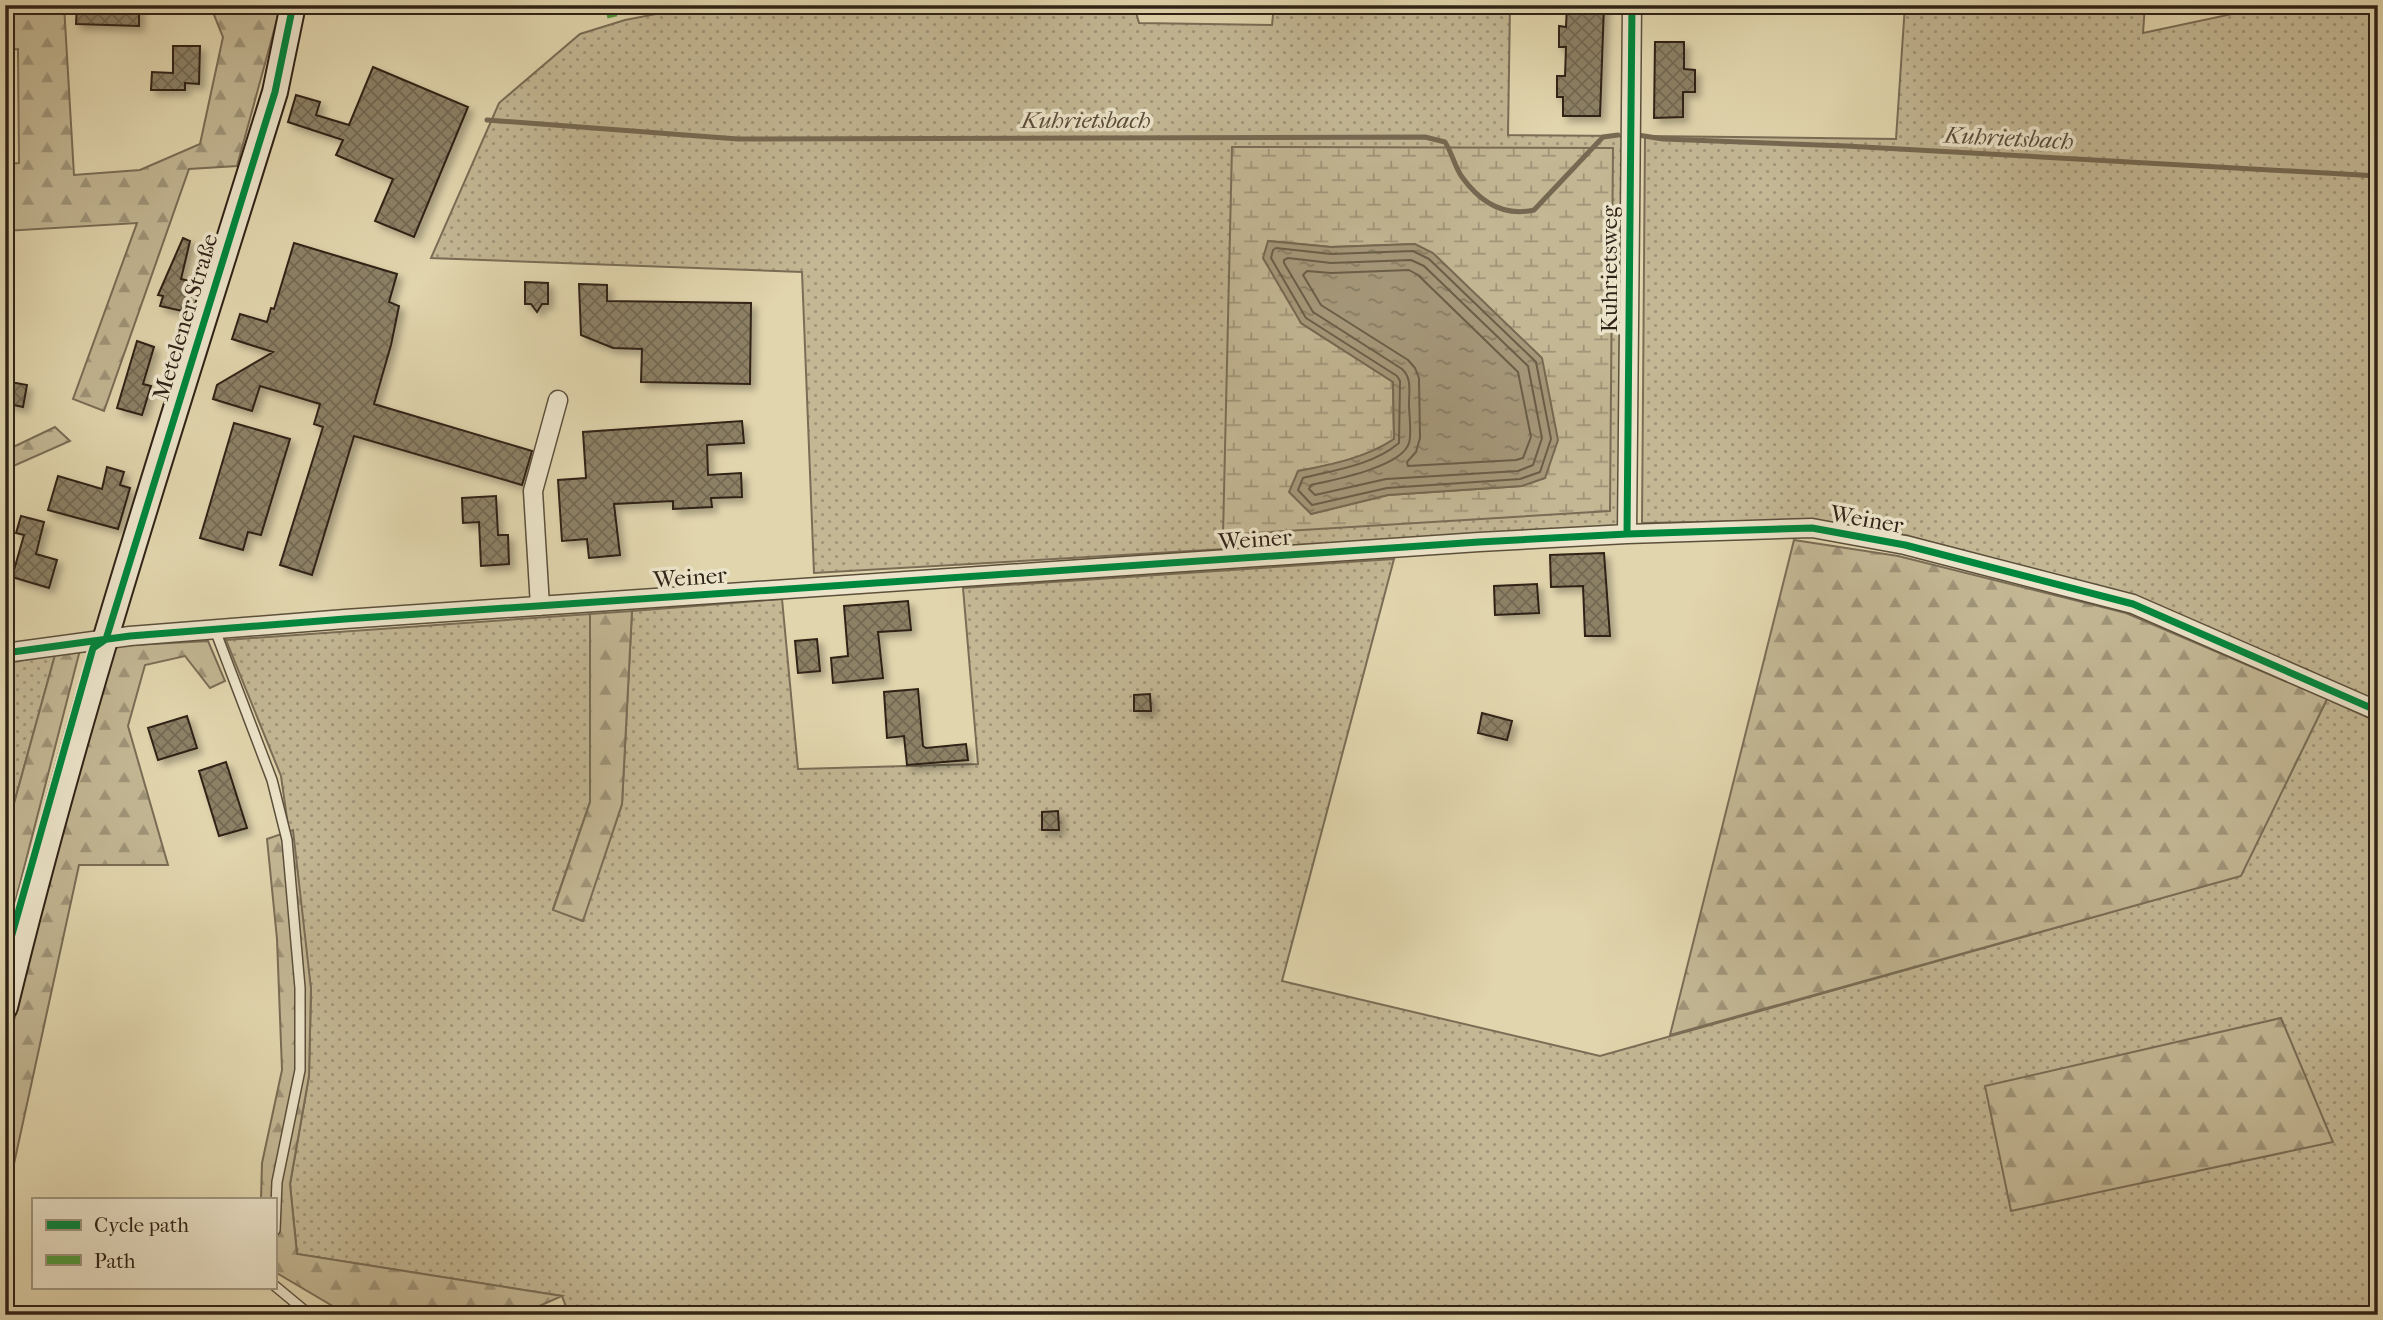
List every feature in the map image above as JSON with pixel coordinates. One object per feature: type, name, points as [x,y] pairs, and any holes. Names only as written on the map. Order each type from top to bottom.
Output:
[{"type":"main road","name":"Metelener Straße","points":[[5,1007],[59,800],[106,639],[275,92],[293,5]]},
{"type":"street","name":"Kuhrietsweg","points":[[1627,534],[1632,5]]},
{"type":"street","points":[[540,606],[533,491],[558,400]]},
{"type":"street","name":"Weiner","points":[[5,653],[106,639],[540,606],[1627,534],[1812,528],[1905,545],[2133,604],[2378,711]]},
{"type":"lane","points":[[215,630],[272,780],[287,840],[300,988],[300,1070],[277,1182],[276,1206]]},
{"type":"lane","points":[[276,1287],[310,1315]]},
{"type":"green space","points":[[5,5],[64,5],[74,175],[140,170],[200,144],[223,37],[210,5],[281,5],[237,166],[189,169],[104,411],[73,399],[137,223],[5,231],[5,164],[19,163],[18,49],[5,50]]},
{"type":"green space","points":[[703,5],[1134,5],[1139,23],[1272,25],[1274,5],[1510,5],[1508,135],[1624,136],[1622,526],[814,573],[802,272],[431,258],[499,103],[580,34],[625,20]]},
{"type":"green space","points":[[1905,5],[2145,5],[2143,33],[2251,10],[2252,5],[2378,5],[2378,705],[2139,597],[1900,534],[1815,520],[1642,523],[1645,136],[1896,139]]},
{"type":"green space","points":[[1232,147],[1613,148],[1610,511],[1223,535]],"holes":[[[1269,241],[1331,247],[1415,244],[1545,478],[1522,486],[1388,495],[1311,514],[1298,471],[1360,456],[1394,439],[1393,382],[1301,323]]]},
{"type":"green space","points":[[55,427],[70,441],[11,467],[5,486],[5,451]]},
{"type":"green space","points":[[1794,540],[1898,556],[2126,613],[2327,699],[2241,876],[1670,1035]]},
{"type":"green space","points":[[1394,559],[1282,981],[1600,1056],[2240,876],[2327,699],[2378,722],[2378,1315],[569,1315],[562,1296],[297,1254],[290,1184],[309,1076],[311,989],[281,776],[226,640],[590,614],[590,802],[553,909],[582,921],[622,804],[632,611],[782,599],[798,769],[978,764],[963,588]]},
{"type":"green space","points":[[632,611],[622,804],[583,921],[553,910],[590,802],[590,614]]},
{"type":"green space","points":[[208,641],[225,681],[210,688],[185,656],[145,665],[128,726],[168,865],[79,865],[5,1205],[5,1059],[47,879],[115,646]]},
{"type":"green space","points":[[80,650],[5,942],[5,836],[55,655]]},
{"type":"green space","points":[[55,655],[5,836],[5,663]]},
{"type":"green space","points":[[293,830],[311,989],[309,1076],[290,1184],[297,1254],[562,1296],[519,1315],[348,1315],[276,1273],[276,1198],[261,1198],[262,1163],[282,1070],[277,939],[267,839]]},
{"type":"green space","points":[[2281,1018],[2333,1142],[2011,1211],[1985,1086]]},
{"type":"water","points":[[1268,241],[1331,247],[1415,244],[1433,253],[1542,358],[1558,440],[1545,478],[1522,486],[1388,495],[1311,514],[1289,492],[1298,471],[1360,456],[1394,439],[1393,382],[1301,323],[1263,258]]},
{"type":"building","points":[[77,5],[139,5],[139,26],[76,24]]},
{"type":"building","points":[[1567,5],[1604,5],[1600,116],[1563,116],[1563,97],[1557,97],[1557,76],[1565,76],[1566,47],[1559,47],[1559,26],[1566,27]]},
{"type":"building","points":[[1655,42],[1684,42],[1684,69],[1695,70],[1695,92],[1683,92],[1683,117],[1654,118]]},
{"type":"building","points":[[173,46],[200,46],[199,84],[185,83],[185,90],[151,90],[152,72],[173,73]]},
{"type":"building","points":[[373,67],[468,107],[414,237],[375,221],[393,179],[336,155],[343,140],[288,122],[296,95],[320,102],[316,115],[349,125]]},
{"type":"building","points":[[183,238],[190,241],[181,279],[194,282],[187,312],[160,306],[163,296],[158,295]]},
{"type":"building","points":[[294,243],[397,274],[389,302],[399,306],[374,404],[532,451],[522,485],[354,436],[312,575],[280,565],[323,427],[314,424],[320,404],[260,386],[252,411],[213,399],[217,385],[273,352],[232,339],[240,314],[267,322],[271,308],[274,309]]},
{"type":"building","points":[[525,282],[548,283],[548,304],[542,304],[537,312],[531,304],[525,304]]},
{"type":"building","points":[[579,284],[607,285],[607,301],[751,303],[750,384],[641,382],[642,349],[613,348],[581,335]]},
{"type":"building","points":[[137,341],[154,347],[143,384],[151,386],[142,415],[117,408]]},
{"type":"building","points":[[5,381],[27,385],[23,407],[5,403]]},
{"type":"building","points":[[742,421],[744,443],[707,445],[708,475],[741,473],[742,497],[711,498],[712,507],[673,509],[673,501],[614,504],[620,555],[589,558],[587,539],[562,541],[558,480],[586,478],[583,432]]},
{"type":"building","points":[[234,423],[290,439],[261,535],[248,532],[243,550],[200,538]]},
{"type":"building","points":[[107,467],[124,472],[120,485],[130,488],[118,529],[48,510],[58,476],[102,489]]},
{"type":"building","points":[[496,496],[498,535],[508,535],[509,564],[481,566],[479,522],[463,523],[462,498]]},
{"type":"building","points":[[21,516],[44,522],[36,554],[57,560],[49,588],[12,577],[24,535],[16,533]]},
{"type":"building","points":[[1604,553],[1610,636],[1585,636],[1583,586],[1551,587],[1550,555]]},
{"type":"building","points":[[1537,584],[1539,613],[1495,615],[1494,586]]},
{"type":"building","points":[[908,601],[911,630],[878,632],[883,678],[833,683],[831,658],[848,656],[844,606]]},
{"type":"building","points":[[817,639],[820,671],[798,673],[795,641]]},
{"type":"building","points":[[918,689],[923,746],[926,748],[966,744],[968,760],[907,765],[904,736],[887,738],[884,692]]},
{"type":"building","points":[[1150,694],[1151,711],[1134,711],[1134,695]]},
{"type":"building","points":[[1482,713],[1512,721],[1507,740],[1478,733]]},
{"type":"building","points":[[187,716],[197,748],[158,760],[148,728]]},
{"type":"building","points":[[226,762],[247,828],[219,836],[199,771]]},
{"type":"building","points":[[1058,811],[1059,830],[1042,830],[1042,812]]},
{"type":"waterway","name":"Kuhrietsbach","points":[[487,120],[738,139],[1425,137],[1445,142],[1457,169],[1476,194],[1493,206],[1523,212],[1534,210],[1603,137],[1618,135]]},
{"type":"waterway","name":"Kuhrietsbach","points":[[1638,135],[1663,139],[1846,146],[2378,176]]},
{"type":"marked path","points":[[607,16],[655,5]]},
{"type":"cycle path","points":[[106,639],[275,92],[293,5]]},
{"type":"cycle path","points":[[1627,534],[1632,5]]},
{"type":"cycle path","points":[[5,653],[130,636],[345,619],[1479,542],[1812,528],[1905,545],[2133,604],[2378,711]]},
{"type":"cycle path","points":[[5,959],[93,648],[106,639]]}]
